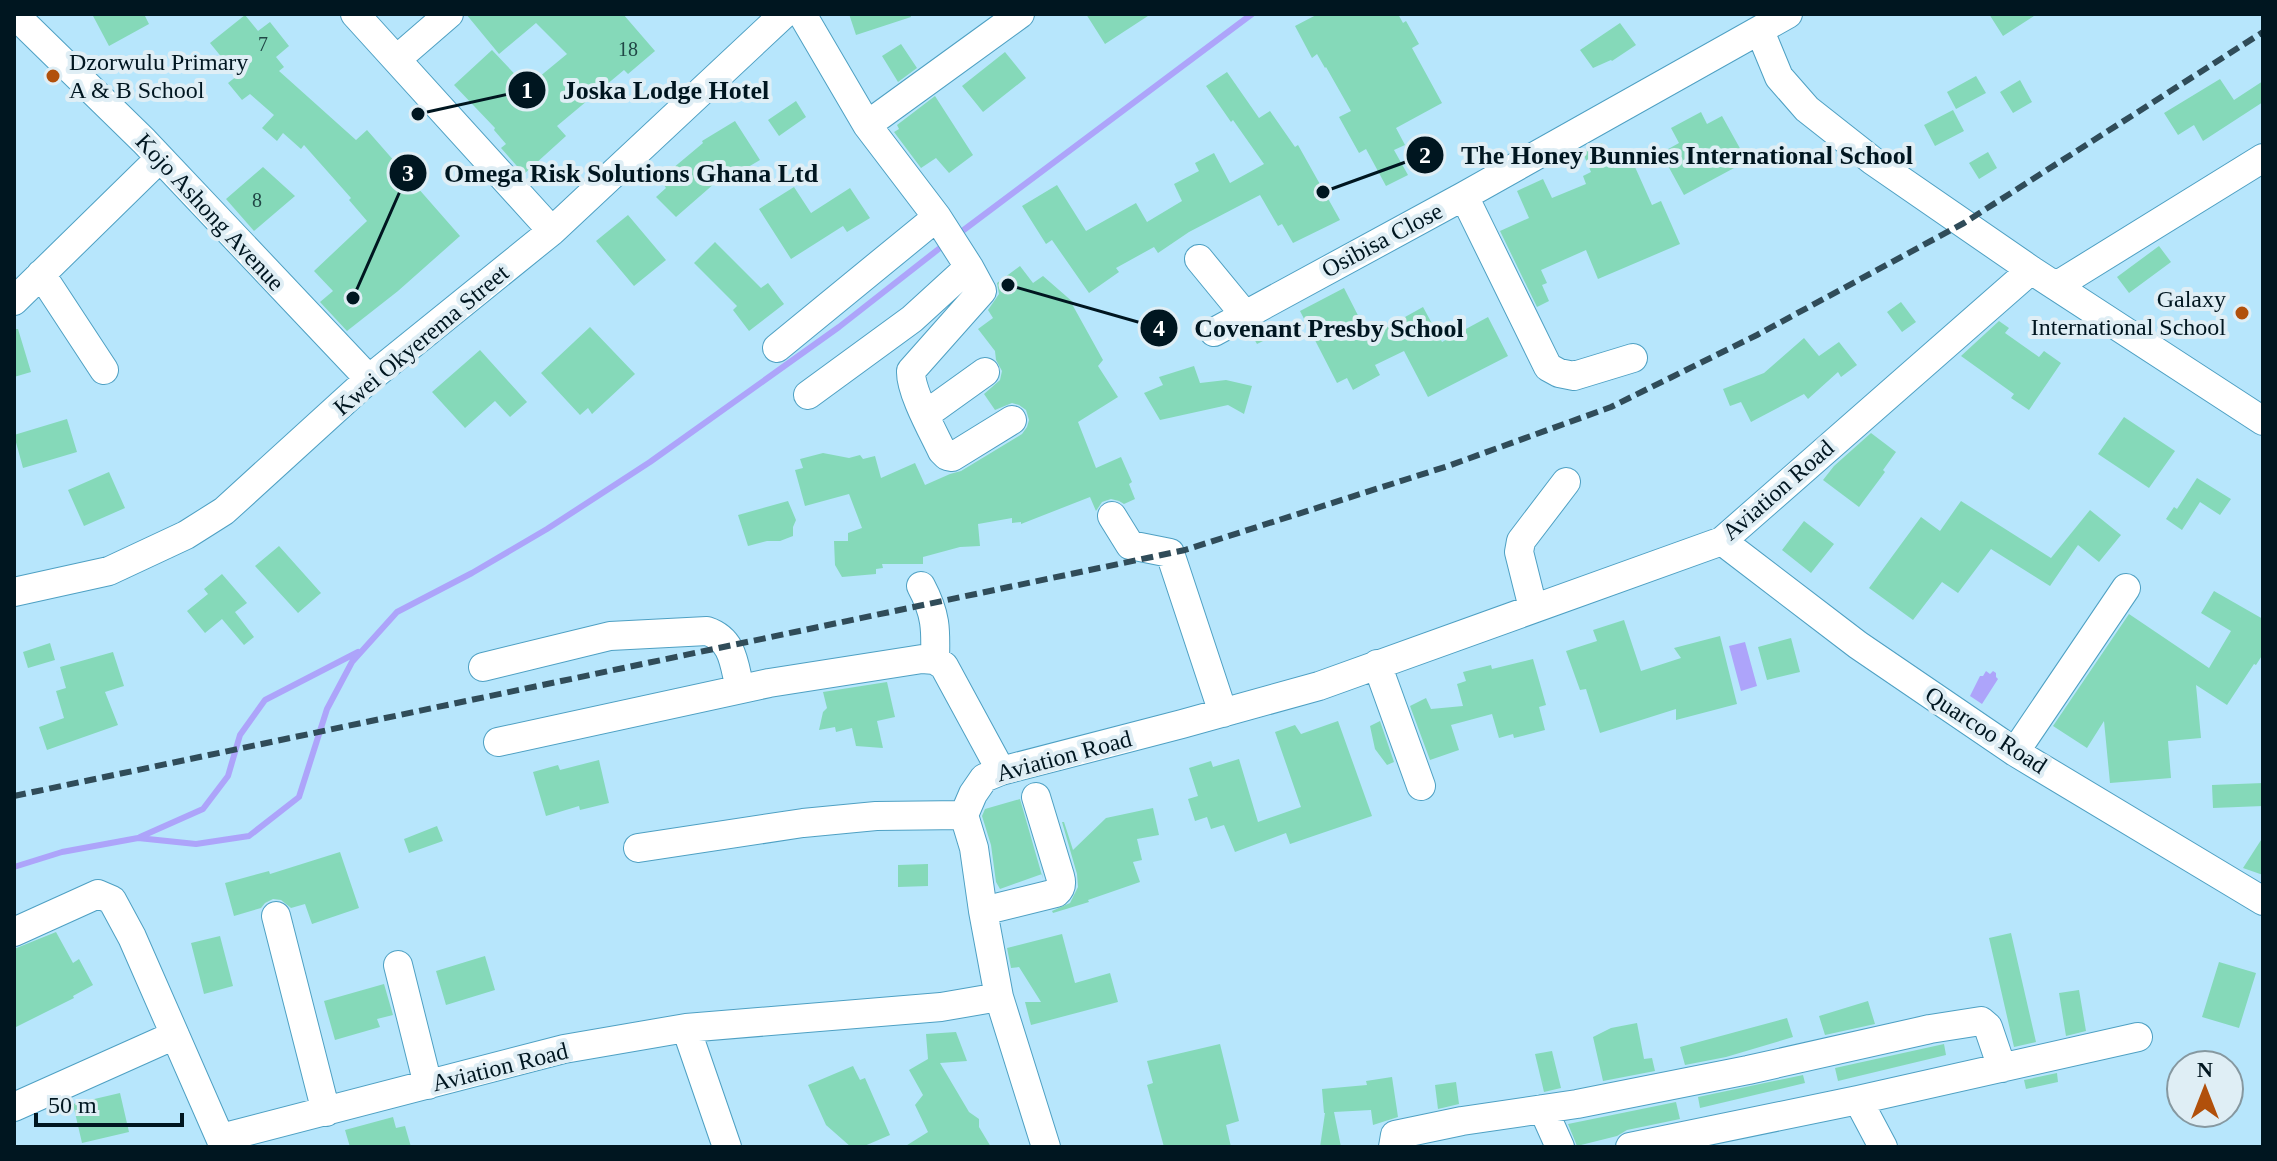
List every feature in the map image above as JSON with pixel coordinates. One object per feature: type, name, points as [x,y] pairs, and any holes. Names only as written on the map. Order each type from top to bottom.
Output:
[{"type":"street","points":[[355,14],[552,231]]},
{"type":"street","points":[[397,59],[449,14]]},
{"type":"street","name":"Kwei Okyerema Street","points":[[14,592],[109,571],[199,527],[224,511],[369,379],[552,231],[784,14]]},
{"type":"street","points":[[802,14],[867,125],[955,244],[982,291],[911,371],[911,379],[942,451],[952,457],[1012,420]]},
{"type":"street","points":[[867,125],[1020,14]]},
{"type":"street","name":"Osibisa Close","points":[[1214,332],[1788,14]]},
{"type":"street","name":"Kojo Ashong Avenue","points":[[18,25],[144,141],[369,379]]},
{"type":"street","points":[[1760,31],[1779,77],[1807,109],[1873,161],[2031,270],[2263,421]]},
{"type":"street","points":[[2056,286],[2263,158]]},
{"type":"street","points":[[14,301],[159,159]]},
{"type":"street","points":[[1464,196],[1548,367],[1574,376],[1633,358]]},
{"type":"street","points":[[777,348],[955,244]]},
{"type":"street","points":[[808,395],[912,319],[955,244]]},
{"type":"street","points":[[1199,259],[1245,315]]},
{"type":"street","name":"Aviation Road","points":[[964,815],[984,778],[1001,771],[1319,686],[1722,541],[2031,270]]},
{"type":"street","points":[[41,274],[104,370]]},
{"type":"street","points":[[925,415],[985,372]]},
{"type":"street","points":[[1533,608],[1519,552],[1521,541],[1566,482]]},
{"type":"street","points":[[1112,516],[1130,545],[1170,553],[1223,713]]},
{"type":"street","name":"Quarcoo Road","points":[[1722,541],[1858,645],[2015,752],[2263,901]]},
{"type":"street","points":[[921,586],[934,618],[935,660]]},
{"type":"street","points":[[2015,752],[2126,588]]},
{"type":"street","points":[[483,667],[610,636],[707,631],[719,635],[729,647],[740,689]]},
{"type":"street","points":[[498,742],[816,674],[922,659],[935,660],[944,666],[1001,771]]},
{"type":"street","points":[[1377,664],[1421,786]]},
{"type":"street","points":[[983,911],[1060,890],[1060,876],[1036,797]]},
{"type":"street","points":[[638,848],[803,823],[876,816],[964,815],[974,848],[999,997],[1046,1147]]},
{"type":"street","points":[[14,932],[98,894],[112,900],[132,937],[223,1143]]},
{"type":"street","points":[[276,916],[326,1112]]},
{"type":"street","points":[[398,965],[428,1085]]},
{"type":"street","name":"Aviation Road","points":[[223,1143],[326,1112],[564,1049],[686,1028],[927,1009],[999,997]]},
{"type":"street","points":[[1393,1147],[1395,1135],[1748,1070],[1930,1029],[1981,1021],[1988,1027],[2002,1068]]},
{"type":"street","points":[[686,1028],[727,1147]]},
{"type":"street","points":[[14,1107],[175,1035]]},
{"type":"street","points":[[1630,1147],[2138,1037]]},
{"type":"street","points":[[1858,1100],[1883,1147]]},
{"type":"street","points":[[1543,1109],[1560,1147]]},
{"type":"shaded area","points":[[1745,642],[1757,686],[1741,691],[1729,646]]},
{"type":"shaded area","points":[[1986,671],[1996,673],[1998,679],[1982,704],[1970,696]]},
{"type":"building","points":[[92,14],[144,14],[149,24],[109,46]]},
{"type":"building","points":[[466,14],[623,14],[655,51],[628,74],[624,70],[557,126],[566,136],[524,174],[501,148],[506,144],[495,128],[454,85],[492,50],[527,87],[567,54],[536,23],[499,54]]},
{"type":"building","points":[[849,14],[910,14],[911,17],[856,35]]},
{"type":"building","points":[[1086,14],[1151,14],[1105,44]]},
{"type":"building","points":[[1318,14],[1398,14],[1403,23],[1406,21],[1419,44],[1412,48],[1442,103],[1396,128],[1405,145],[1394,150],[1408,175],[1386,186],[1366,149],[1359,153],[1339,117],[1351,111],[1317,54],[1312,58],[1295,26]]},
{"type":"building","points":[[1989,14],[2037,14],[2003,36]]},
{"type":"building","points":[[245,15],[258,31],[270,22],[289,46],[276,57],[284,67],[279,71],[356,140],[367,130],[460,236],[347,331],[320,302],[333,291],[314,271],[367,221],[304,145],[301,149],[283,133],[277,141],[262,128],[274,115],[250,94],[242,100],[228,83],[237,76],[210,43]]},
{"type":"building","points":[[1620,23],[1636,45],[1612,61],[1593,68],[1580,50]]},
{"type":"building","points":[[901,44],[917,68],[898,82],[882,56]]},
{"type":"building","points":[[1005,52],[1026,78],[983,112],[962,86]]},
{"type":"building","points":[[1227,72],[1259,118],[1270,111],[1295,147],[1298,145],[1340,220],[1293,243],[1282,224],[1278,226],[1260,195],[1189,232],[1158,253],[1154,247],[1116,268],[1119,272],[1089,293],[1052,240],[1046,244],[1022,206],[1057,185],[1086,231],[1136,203],[1147,222],[1182,201],[1174,184],[1199,171],[1195,163],[1214,153],[1230,183],[1264,164],[1206,86]]},
{"type":"building","points":[[1976,76],[1986,93],[1956,109],[1947,92]]},
{"type":"building","points":[[2220,79],[2234,100],[2263,81],[2263,102],[2203,141],[2194,125],[2178,135],[2164,113]]},
{"type":"building","points":[[2020,80],[2032,102],[2013,113],[2000,92]]},
{"type":"building","points":[[935,96],[973,155],[949,173],[936,158],[921,168],[894,132],[899,129],[897,125]]},
{"type":"building","points":[[796,101],[806,117],[779,136],[768,120]]},
{"type":"building","points":[[1953,110],[1964,131],[1935,146],[1924,125]]},
{"type":"building","points":[[1701,112],[1707,124],[1722,116],[1747,161],[1684,195],[1661,153],[1679,143],[1671,128]]},
{"type":"building","points":[[735,121],[760,160],[726,180],[723,176],[676,217],[656,197],[666,188],[660,179],[702,141]]},
{"type":"building","points":[[1602,143],[1612,166],[1631,158],[1652,205],[1661,201],[1680,244],[1598,279],[1586,250],[1541,270],[1547,283],[1542,285],[1549,301],[1537,307],[1500,231],[1529,218],[1517,191],[1543,179],[1552,198],[1586,184],[1583,176],[1591,172],[1582,151]]},
{"type":"building","points":[[1988,152],[1997,168],[1979,179],[1969,163]]},
{"type":"building","points":[[263,167],[295,196],[254,231],[226,199]]},
{"type":"building","points":[[794,187],[811,213],[850,188],[870,218],[847,232],[843,226],[791,259],[759,209]]},
{"type":"building","points":[[628,215],[666,260],[634,286],[596,241]]},
{"type":"building","points":[[715,242],[761,288],[768,283],[784,304],[749,331],[733,310],[737,306],[694,263]]},
{"type":"building","points":[[2159,246],[2171,262],[2129,293],[2117,277]]},
{"type":"building","points":[[1020,266],[1033,283],[1043,276],[1074,303],[1103,360],[1098,366],[1118,397],[1078,422],[1096,468],[1121,457],[1132,482],[1129,484],[1135,499],[1124,504],[1111,499],[1102,502],[1096,511],[1090,497],[1021,524],[1012,523],[1012,518],[978,524],[980,546],[960,547],[923,557],[923,564],[882,564],[883,568],[876,569],[876,574],[842,577],[835,565],[834,541],[848,541],[848,533],[862,528],[849,494],[805,506],[795,470],[803,468],[800,459],[823,453],[849,458],[860,455],[863,459],[875,456],[881,478],[915,463],[925,485],[961,471],[1022,434],[1029,420],[1026,410],[1012,403],[995,410],[984,394],[1000,380],[1002,371],[995,351],[978,329],[993,318],[988,310],[999,294],[997,283]]},
{"type":"building","points":[[1344,288],[1369,337],[1423,307],[1442,342],[1488,317],[1508,356],[1428,397],[1404,351],[1375,365],[1380,375],[1353,390],[1347,378],[1337,383],[1300,311]]},
{"type":"building","points":[[1901,302],[1916,322],[1902,332],[1887,312]]},
{"type":"building","points":[[1999,321],[2009,328],[2005,333],[2039,357],[2044,351],[2061,363],[2029,410],[2011,398],[2014,394],[1961,356]]},
{"type":"building","points":[[1267,323],[1273,336],[1257,344],[1250,332]]},
{"type":"building","points":[[590,327],[635,374],[592,414],[588,408],[580,415],[541,373]]},
{"type":"building","points":[[14,329],[18,329],[31,372],[14,377]]},
{"type":"building","points":[[1804,338],[1819,356],[1839,342],[1857,365],[1841,377],[1838,372],[1808,399],[1804,394],[1751,422],[1741,402],[1730,406],[1723,389],[1764,373]]},
{"type":"building","points":[[480,350],[527,402],[510,417],[495,401],[465,428],[432,392]]},
{"type":"building","points":[[1194,366],[1200,383],[1226,380],[1252,386],[1244,414],[1228,405],[1160,420],[1144,393],[1163,385],[1159,377]]},
{"type":"building","points":[[2124,417],[2175,451],[2149,488],[2098,454]]},
{"type":"building","points":[[67,419],[77,452],[23,468],[14,435]]},
{"type":"building","points":[[1871,433],[1896,452],[1859,507],[1823,480]]},
{"type":"building","points":[[109,472],[125,508],[84,526],[68,490]]},
{"type":"building","points":[[2197,478],[2231,499],[2220,515],[2200,502],[2182,530],[2166,519],[2174,507],[2177,509]]},
{"type":"building","points":[[788,501],[796,520],[793,536],[748,546],[738,515]]},
{"type":"building","points":[[1961,501],[2051,558],[2090,510],[2121,535],[2099,562],[2078,545],[2050,586],[1991,549],[1958,593],[1942,582],[1913,620],[1869,588],[1921,517],[1940,531]]},
{"type":"building","points":[[1804,521],[1834,544],[1811,573],[1782,550]]},
{"type":"building","points":[[279,546],[321,593],[298,613],[255,566]]},
{"type":"building","points":[[222,574],[247,603],[235,612],[254,637],[244,645],[222,619],[205,633],[187,611],[208,594],[204,589]]},
{"type":"building","points":[[2214,591],[2263,619],[2263,654],[2227,705],[2196,685],[2201,738],[2168,741],[2171,778],[2110,783],[2104,721],[2087,748],[2053,726],[2129,614],[2209,668],[2231,631],[2201,613]]},
{"type":"building","points":[[1624,620],[1641,671],[1681,658],[1674,648],[1720,636],[1737,704],[1676,720],[1676,709],[1600,733],[1586,689],[1580,690],[1566,651],[1597,641],[1593,630]]},
{"type":"building","points":[[1791,638],[1800,672],[1767,680],[1758,647]]},
{"type":"building","points":[[50,643],[55,660],[28,668],[23,652]]},
{"type":"building","points":[[113,652],[124,686],[105,692],[118,725],[47,750],[39,727],[64,718],[56,691],[66,688],[60,667]]},
{"type":"building","points":[[1533,659],[1546,705],[1539,707],[1545,730],[1514,738],[1513,734],[1499,738],[1492,714],[1451,725],[1459,750],[1430,760],[1410,706],[1426,698],[1431,709],[1463,706],[1457,684],[1466,681],[1463,672]]},
{"type":"building","points":[[887,682],[895,717],[877,721],[883,748],[856,746],[852,728],[836,732],[835,727],[819,730],[827,708],[823,692]]},
{"type":"building","points":[[1338,721],[1372,816],[1290,844],[1286,833],[1235,852],[1224,825],[1211,829],[1207,817],[1195,821],[1188,799],[1198,796],[1189,768],[1211,761],[1213,767],[1239,759],[1258,822],[1301,807],[1275,732],[1295,725],[1301,734]]},
{"type":"building","points":[[1380,721],[1394,762],[1387,765],[1375,749],[1370,726]]},
{"type":"building","points":[[599,760],[609,803],[580,810],[579,806],[546,816],[533,772],[558,765],[560,770]]},
{"type":"building","points":[[2263,783],[2263,806],[2213,808],[2212,785]]},
{"type":"building","points":[[1020,799],[1042,874],[1000,889],[982,816],[985,809]]},
{"type":"building","points":[[1153,808],[1159,835],[1137,839],[1142,860],[1133,862],[1140,882],[1053,913],[1070,903],[1078,887],[1062,822],[1073,850],[1106,818]]},
{"type":"building","points":[[437,826],[443,841],[409,853],[404,839]]},
{"type":"building","points":[[2263,837],[2263,875],[2243,868]]},
{"type":"building","points":[[340,852],[359,908],[312,924],[305,904],[291,908],[281,900],[273,899],[261,908],[234,916],[225,883],[269,871],[270,874]]},
{"type":"building","points":[[928,864],[928,886],[898,887],[898,865]]},
{"type":"building","points":[[56,932],[73,963],[79,959],[93,985],[14,1028],[14,949]]},
{"type":"building","points":[[2011,933],[2036,1042],[2014,1047],[1989,938]]},
{"type":"building","points":[[1062,934],[1075,983],[1110,973],[1118,1002],[1031,1025],[1025,1002],[1041,1002],[1019,967],[1011,968],[1007,948]]},
{"type":"building","points":[[220,936],[233,986],[204,994],[191,943]]},
{"type":"building","points":[[485,956],[495,990],[446,1005],[436,971]]},
{"type":"building","points":[[2219,962],[2256,973],[2239,1028],[2202,1017]]},
{"type":"building","points":[[384,984],[393,1015],[377,1019],[380,1027],[335,1040],[324,1001]]},
{"type":"building","points":[[2079,990],[2086,1031],[2066,1036],[2059,993]]},
{"type":"building","points":[[1868,1001],[1875,1024],[1825,1035],[1819,1016]]},
{"type":"building","points":[[1787,1018],[1793,1037],[1726,1057],[1685,1065],[1680,1047]]},
{"type":"building","points":[[1637,1023],[1644,1059],[1652,1058],[1655,1071],[1603,1081],[1593,1037],[1611,1028]]},
{"type":"building","points":[[956,1032],[967,1061],[940,1063],[969,1112],[979,1119],[979,1127],[991,1147],[904,1147],[928,1132],[915,1105],[923,1095],[909,1070],[928,1059],[926,1034]]},
{"type":"building","points":[[1220,1044],[1239,1121],[1226,1125],[1231,1147],[1164,1147],[1147,1085],[1153,1083],[1147,1061]]},
{"type":"building","points":[[1944,1044],[1946,1055],[1838,1081],[1835,1068]]},
{"type":"building","points":[[1552,1051],[1561,1088],[1544,1092],[1535,1054]]},
{"type":"building","points":[[853,1066],[860,1080],[865,1078],[890,1135],[862,1147],[851,1147],[826,1125],[808,1085]]},
{"type":"building","points":[[2057,1073],[2058,1082],[2026,1089],[2024,1080]]},
{"type":"building","points":[[1803,1075],[1805,1083],[1700,1108],[1698,1097]]},
{"type":"building","points":[[1392,1077],[1398,1117],[1373,1125],[1371,1110],[1334,1112],[1341,1147],[1320,1147],[1325,1113],[1322,1089],[1367,1085],[1366,1081]]},
{"type":"building","points":[[1456,1082],[1459,1104],[1438,1109],[1435,1085]]},
{"type":"building","points":[[120,1093],[129,1132],[82,1143],[73,1104]]},
{"type":"building","points":[[1676,1102],[1680,1119],[1627,1130],[1617,1136],[1577,1146],[1568,1124]]},
{"type":"building","points":[[393,1117],[396,1128],[405,1126],[411,1147],[350,1147],[345,1130]]},
{"type":"waterway","points":[[957,235],[1252,14]]},
{"type":"waterway","points":[[14,867],[62,852],[138,838],[196,844],[249,836],[299,797],[327,709],[352,662],[397,612],[547,529],[650,462],[839,327],[945,244]]},
{"type":"waterway","points":[[140,837],[203,809],[228,776],[240,735],[265,700],[358,652]]},
{"type":"railway","points":[[14,796],[1185,550],[1448,466],[1611,407],[1757,335],[1964,223],[2263,32]]},
{"type":"place","name":"Dzorwulu Primary A & B School","points":[[53,76]]},
{"type":"place","name":"Joska Lodge Hotel","points":[[418,114]]},
{"type":"place","name":"The Honey Bunnies International School","points":[[1323,192]]},
{"type":"place","name":"Covenant Presby School","points":[[1008,285]]},
{"type":"place","name":"Omega Risk Solutions Ghana Ltd","points":[[353,298]]},
{"type":"place","name":"Galaxy International School","points":[[2242,313]]}]
